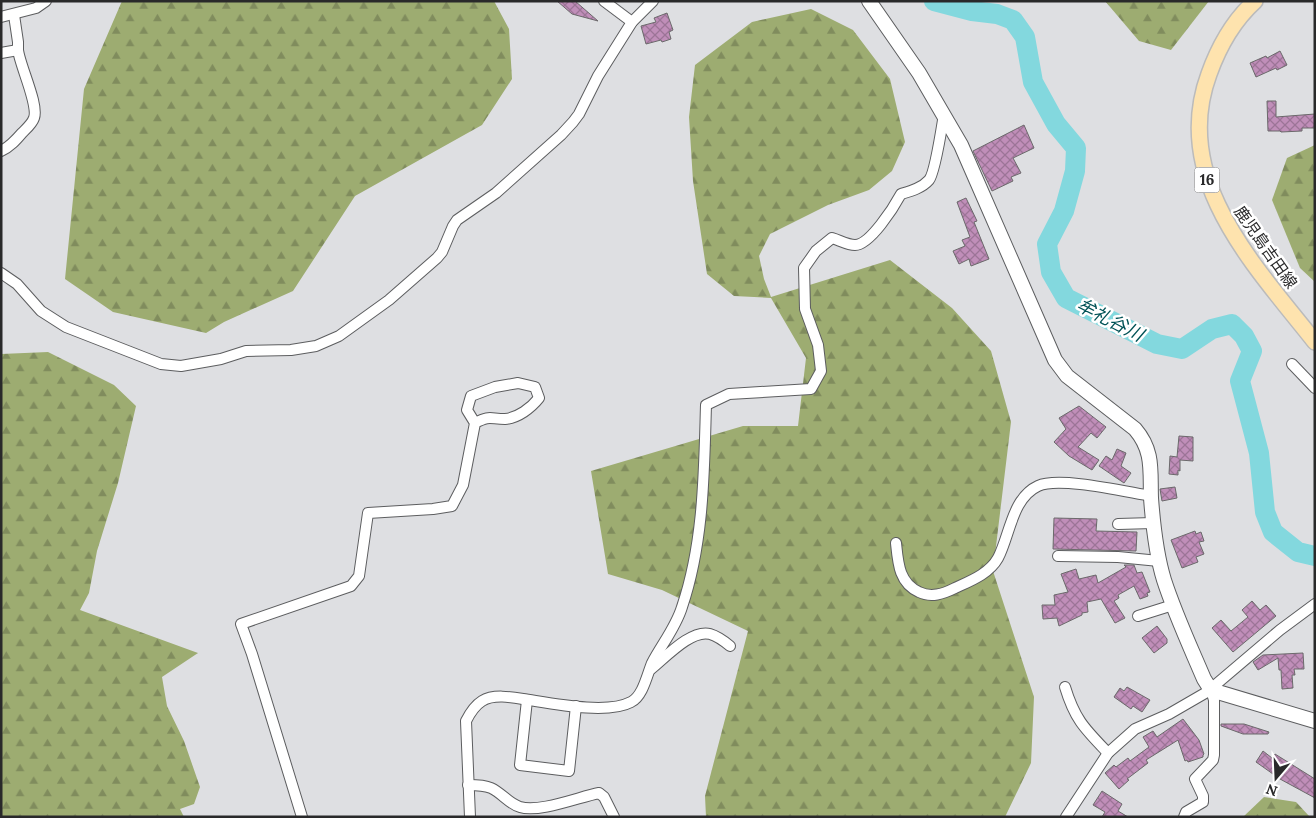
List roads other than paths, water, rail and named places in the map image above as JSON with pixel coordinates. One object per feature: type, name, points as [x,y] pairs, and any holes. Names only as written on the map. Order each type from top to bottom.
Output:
[{"type":"main road","name":"鹿児島吉田線","points":[[1255,1],[1241,14],[1225,38],[1212,64],[1205,84],[1200,116],[1202,165],[1218,209],[1231,231],[1251,261],[1315,342]]},
{"type":"street","points":[[1,17],[36,8],[46,1]]},
{"type":"street","points":[[604,1],[632,22]]},
{"type":"street","points":[[1,273],[17,284],[41,311],[66,327],[161,364],[181,366],[246,352],[291,350],[316,346],[339,336],[389,300],[419,275],[442,252],[457,220],[496,193],[561,135],[579,114],[598,76],[632,22],[654,1]]},
{"type":"street","points":[[869,1],[919,73],[961,145],[1055,360],[1067,376],[1135,429],[1143,438],[1148,448],[1153,522],[1159,561],[1173,605],[1214,700],[1213,760],[1195,778],[1203,796],[1203,802],[1186,812],[1184,817]]},
{"type":"street","points":[[1,151],[11,146],[30,124],[36,111],[20,63],[14,15]]},
{"type":"street","points":[[1,53],[18,50]]},
{"type":"street","points":[[470,817],[466,721],[473,709],[483,700],[505,697],[591,708],[618,707],[632,702],[640,693],[658,651],[671,633],[682,608],[696,554],[706,405],[729,394],[811,389],[821,371],[818,345],[805,309],[804,268],[816,251],[832,238],[855,245],[865,242],[892,210],[901,194],[919,188],[930,179],[939,145],[944,114]]},
{"type":"street","points":[[1292,364],[1315,388]]},
{"type":"street","points":[[302,817],[241,624],[351,586],[359,576],[368,512],[433,510],[452,506],[463,484],[474,423],[467,410],[471,396],[518,383],[535,387],[538,398],[530,408],[507,419],[487,417],[474,423]]},
{"type":"street","points":[[896,543],[898,567],[905,582],[916,591],[928,596],[945,593],[987,571],[998,558],[1022,500],[1030,490],[1040,485],[1061,482],[1151,496]]},
{"type":"street","points":[[1118,524],[1153,522]]},
{"type":"street","points":[[1058,556],[1118,556],[1159,561]]},
{"type":"street","points":[[1066,817],[1108,753],[1135,729],[1169,714],[1211,690],[1280,630],[1315,604]]},
{"type":"street","points":[[1138,616],[1173,605]]},
{"type":"street","points":[[648,672],[688,638],[701,634],[710,634],[722,639],[730,646]]},
{"type":"street","points":[[1065,687],[1071,706],[1080,722],[1108,753]]},
{"type":"street","points":[[1211,690],[1315,721]]},
{"type":"street","points":[[527,700],[520,765],[540,768],[569,771],[576,706]]},
{"type":"street","points":[[468,785],[482,785],[492,789],[514,805],[523,808],[549,806],[599,793],[604,797],[614,817]]},
{"type":"waterway","name":"牟礼谷川","points":[[934,1],[972,11],[997,14],[1013,20],[1025,37],[1033,82],[1056,124],[1076,148],[1075,171],[1064,211],[1047,244],[1051,272],[1066,298],[1157,344],[1182,349],[1212,329],[1232,324],[1244,336],[1252,351],[1240,381],[1259,453],[1265,512],[1273,532],[1298,552],[1315,556]]}]
